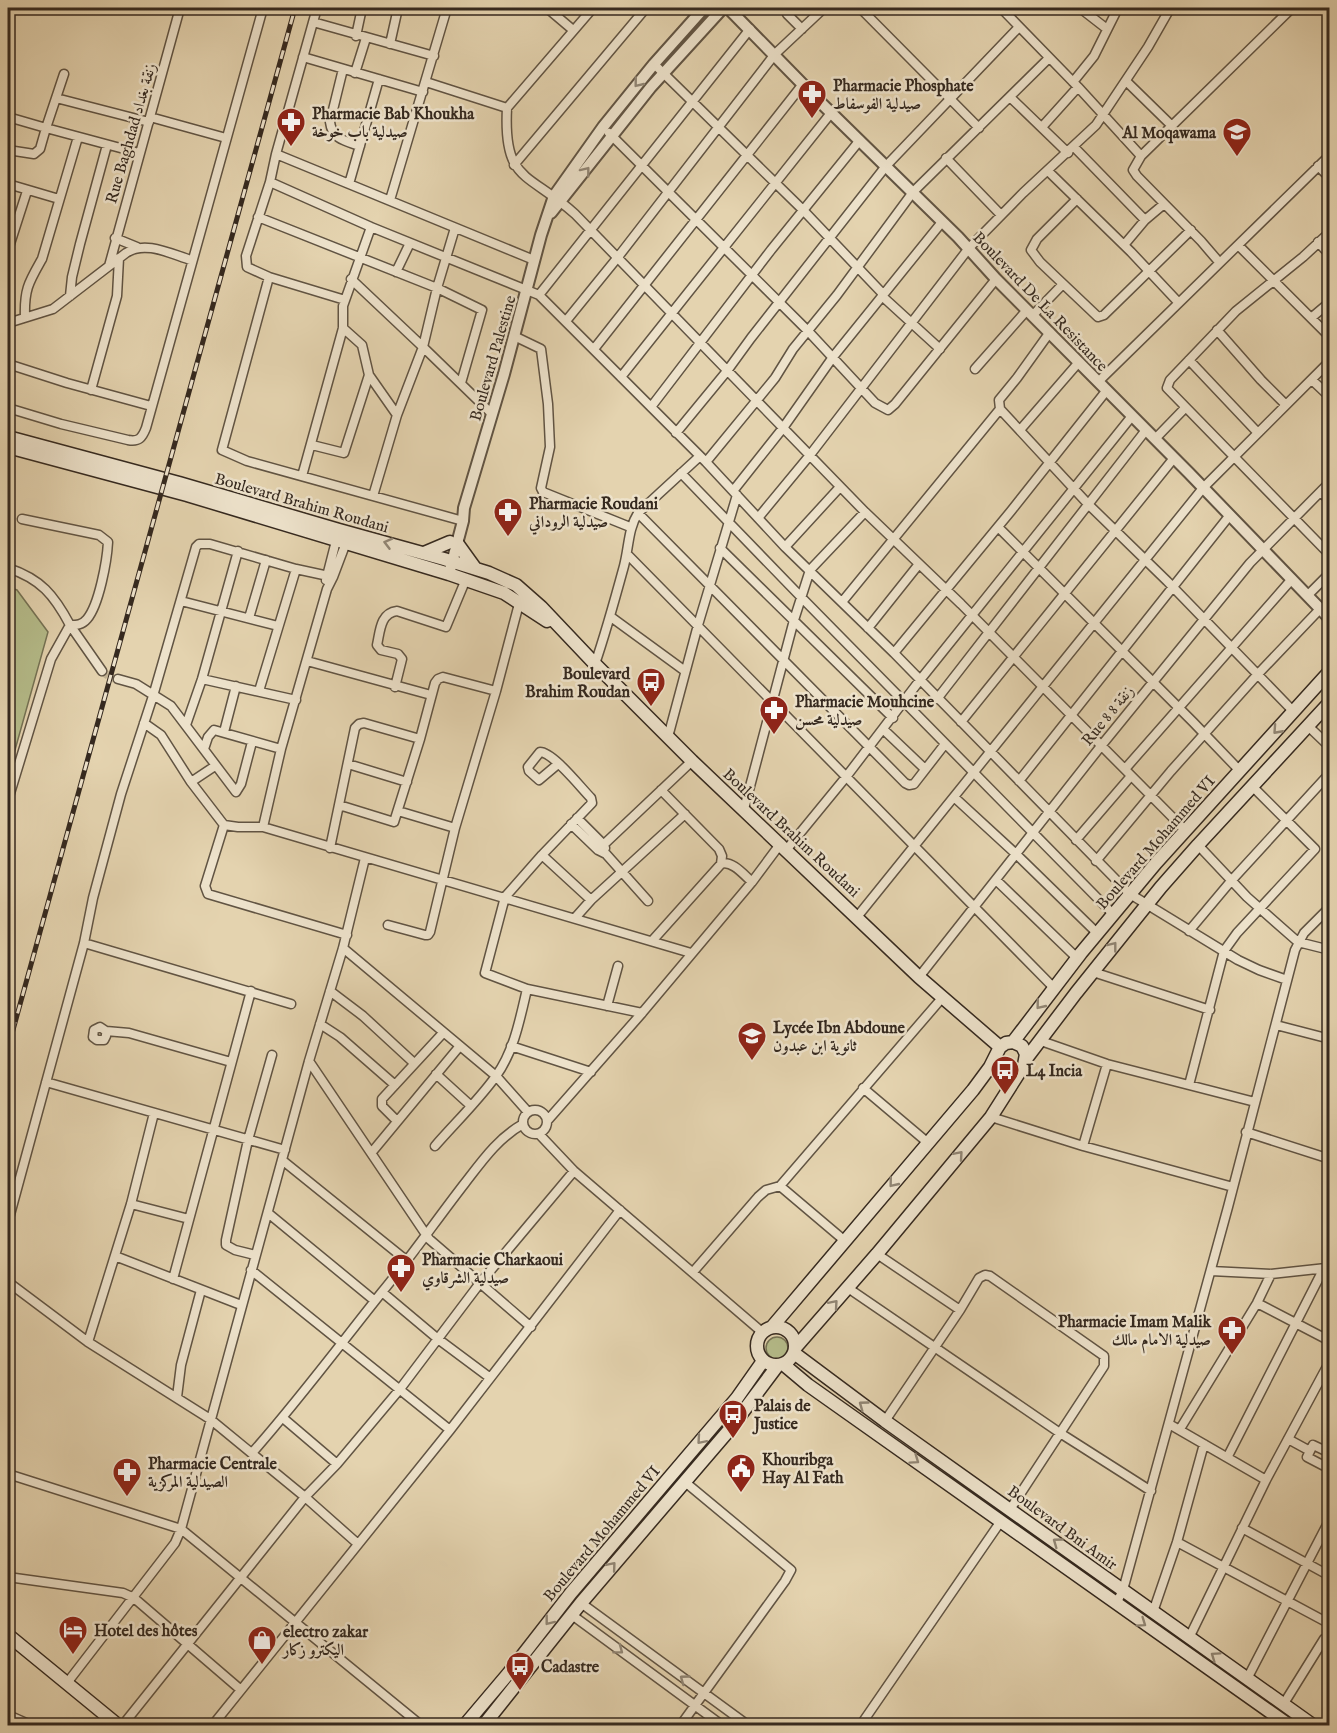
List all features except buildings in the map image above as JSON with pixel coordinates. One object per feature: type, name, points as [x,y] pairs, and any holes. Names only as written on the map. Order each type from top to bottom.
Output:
[{"type":"main road","name":"Boulevard Brahim Roudani","points":[[8,437],[179,483],[343,536],[424,553],[466,579],[521,597]]},
{"type":"main road","name":"Boulevard Brahim Roudani","points":[[8,447],[447,566],[476,569],[508,581],[521,597],[567,635],[692,761],[784,846],[998,1052]]},
{"type":"main road","points":[[424,553],[454,542],[476,569]]},
{"type":"main road","name":"Boulevard Mohammed VI","points":[[1013,1042],[1113,914],[1329,670]]},
{"type":"main road","name":"Boulevard Mohammed VI","points":[[795,1351],[991,1117],[1023,1064],[1147,906],[1198,845],[1329,702]]},
{"type":"main road","points":[[767,1330],[777,1326],[787,1330],[794,1338],[795,1351],[781,1365],[770,1365],[763,1361],[756,1347],[758,1339],[845,1241],[973,1090],[998,1052],[1006,1043],[1013,1042],[1025,1050],[1023,1064],[1016,1072],[1006,1072],[999,1066],[998,1052]]},
{"type":"main road","name":"Boulevard Bni Amir","points":[[795,1351],[885,1421],[1011,1508],[1189,1638],[1314,1725]]},
{"type":"main road","name":"Boulevard Mohammed VI","points":[[464,1725],[508,1674],[571,1593],[737,1398],[763,1361]]},
{"type":"main road","name":"Boulevard Mohammed VI","points":[[483,1725],[581,1603],[730,1429],[781,1365]]},
{"type":"main road","name":"Boulevard Bni Amir","points":[[781,1365],[1290,1725]]},
{"type":"main road","points":[[8,1635],[121,1725]]},
{"type":"street","name":"Rue Baghdad زنقة بغداد","points":[[109,266],[177,8]]},
{"type":"street","points":[[8,408],[61,424],[134,441],[143,435],[262,8]]},
{"type":"street","points":[[317,8],[270,182],[246,256],[246,264],[251,269],[269,277],[345,300]]},
{"type":"street","points":[[355,73],[361,37],[362,8]]},
{"type":"street","points":[[390,44],[398,8]]},
{"type":"street","points":[[390,200],[447,8]]},
{"type":"street","points":[[547,8],[573,30]]},
{"type":"street","points":[[593,8],[507,108],[506,125],[514,165],[526,178],[558,199],[590,229],[840,487],[972,615],[1185,830]]},
{"type":"street","points":[[514,165],[646,8]]},
{"type":"street","name":"Boulevard Palestine","points":[[447,566],[548,215],[603,128],[654,64],[704,8]]},
{"type":"street","name":"Boulevard Palestine","points":[[558,199],[663,74],[723,8]]},
{"type":"street","name":"Boulevard De La Resistance","points":[[728,8],[969,248],[996,279],[1230,515],[1329,619]]},
{"type":"street","points":[[787,8],[787,14],[802,29]]},
{"type":"street","points":[[566,321],[669,192],[774,54],[824,8]]},
{"type":"street","points":[[860,8],[979,128]]},
{"type":"street","points":[[1001,8],[1076,84],[1141,156]]},
{"type":"street","points":[[1080,8],[1107,29]]},
{"type":"street","points":[[1042,127],[1076,84],[1094,56],[1118,8]]},
{"type":"street","points":[[1220,262],[1134,173],[1134,168],[1141,156],[1292,8]]},
{"type":"street","points":[[758,518],[913,324],[969,248],[1071,150],[1103,115],[1168,12]]},
{"type":"street","points":[[313,22],[434,56]]},
{"type":"street","points":[[676,433],[886,166],[1019,27]]},
{"type":"street","points":[[539,295],[750,29]]},
{"type":"street","points":[[303,57],[423,92]]},
{"type":"street","points":[[595,664],[611,617],[627,554],[630,527],[638,513],[681,473],[703,459],[756,401],[913,192],[1049,58]]},
{"type":"street","points":[[654,64],[803,210],[883,295],[940,349]]},
{"type":"street","points":[[343,69],[330,122],[331,130],[340,139],[360,146]]},
{"type":"street","points":[[8,150],[34,154],[40,149],[64,74]]},
{"type":"street","points":[[350,184],[379,79]]},
{"type":"street","points":[[1126,81],[1172,126]]},
{"type":"street","points":[[426,82],[507,108]]},
{"type":"street","points":[[594,349],[646,286],[803,84]]},
{"type":"street","points":[[1010,97],[1071,150],[1145,220]]},
{"type":"street","points":[[56,99],[226,138]]},
{"type":"street","points":[[621,377],[831,113]]},
{"type":"street","points":[[8,117],[139,153]]},
{"type":"street","points":[[603,128],[808,331],[879,406],[888,410],[996,279]]},
{"type":"street","points":[[24,317],[27,286],[42,259],[78,137]]},
{"type":"street","points":[[651,407],[700,341],[860,140]]},
{"type":"street","points":[[70,296],[71,282],[107,145]]},
{"type":"street","points":[[276,154],[534,260]]},
{"type":"street","points":[[511,155],[523,155]]},
{"type":"street","points":[[1098,382],[1329,155]]},
{"type":"street","points":[[946,159],[1001,215]]},
{"type":"street","points":[[1318,166],[1329,178]]},
{"type":"street","points":[[1048,171],[1179,302]]},
{"type":"street","points":[[270,182],[371,227],[539,295],[703,459],[785,547],[894,653],[1130,894],[1248,966],[1287,980]]},
{"type":"street","points":[[8,184],[59,199]]},
{"type":"street","points":[[8,250],[15,214],[27,190]]},
{"type":"street","points":[[1077,199],[1037,239],[1031,250],[1035,257],[1092,313],[1100,317],[1191,230]]},
{"type":"street","points":[[1124,245],[1145,220],[1164,204]]},
{"type":"street","points":[[258,217],[437,288],[483,312],[461,383]]},
{"type":"street","points":[[668,737],[735,493],[833,357],[942,222]]},
{"type":"street","points":[[302,476],[344,328],[342,314],[345,300],[371,227]]},
{"type":"street","points":[[373,496],[397,415],[423,346],[455,228]]},
{"type":"street","points":[[1329,232],[1247,301],[1170,380],[1168,386],[1169,391],[1185,408],[1329,555]]},
{"type":"street","points":[[115,238],[137,247],[152,248],[191,260]]},
{"type":"street","points":[[1318,242],[1329,255]]},
{"type":"street","points":[[396,272],[410,243]]},
{"type":"street","points":[[1238,245],[1329,337]]},
{"type":"street","points":[[8,322],[53,309],[119,258],[137,247]]},
{"type":"street","points":[[91,390],[117,296],[119,258]]},
{"type":"street","points":[[269,277],[222,450],[247,461],[460,520]]},
{"type":"street","points":[[351,279],[492,414]]},
{"type":"street","points":[[71,282],[81,288]]},
{"type":"street","points":[[975,369],[1030,312],[1063,284]]},
{"type":"street","points":[[1311,318],[1329,302]]},
{"type":"street","points":[[344,328],[362,345],[369,375],[397,415]]},
{"type":"street","points":[[1217,330],[1286,405]]},
{"type":"street","points":[[1050,332],[999,399],[1000,409],[1088,504],[1146,559],[1293,711]]},
{"type":"street","points":[[514,336],[542,349],[550,447],[541,488],[543,492],[630,527]]},
{"type":"street","points":[[543,356],[552,350]]},
{"type":"street","points":[[1189,360],[1258,433]]},
{"type":"street","points":[[857,917],[1203,488],[1329,361]]},
{"type":"street","points":[[1020,430],[1079,362]]},
{"type":"street","points":[[8,364],[39,375],[151,406]]},
{"type":"street","points":[[312,446],[344,453],[369,375]]},
{"type":"street","points":[[1312,380],[1329,397]]},
{"type":"street","points":[[894,653],[1107,390]]},
{"type":"street","points":[[1155,439],[1185,408]]},
{"type":"street","points":[[842,602],[1000,409]]},
{"type":"street","points":[[539,1134],[752,882],[846,777],[920,680],[1132,416]]},
{"type":"street","points":[[937,699],[1146,430]]},
{"type":"street","points":[[961,723],[1174,458]]},
{"type":"street","points":[[681,473],[1113,914]]},
{"type":"street","name":"Rue 8 8 زنقة","points":[[919,977],[1204,619],[1262,549],[1329,482]]},
{"type":"street","points":[[785,547],[840,487]]},
{"type":"street","points":[[1321,492],[1329,501]]},
{"type":"street","points":[[744,809],[794,620],[810,570],[865,512]]},
{"type":"street","points":[[638,513],[907,785],[914,784],[945,744]]},
{"type":"street","points":[[1019,782],[1230,515]]},
{"type":"street","points":[[22,519],[99,535],[108,542],[107,557],[92,610],[87,620],[79,625],[70,626]]},
{"type":"street","points":[[998,527],[1240,771]]},
{"type":"street","points":[[263,827],[281,749],[308,662],[329,577],[343,536]]},
{"type":"street","points":[[8,1222],[84,943],[93,898],[121,794],[181,602],[192,554],[199,544],[210,544],[329,577]]},
{"type":"street","points":[[720,548],[892,718]]},
{"type":"street","points":[[186,725],[202,679],[238,551]]},
{"type":"street","points":[[627,554],[1054,988]]},
{"type":"street","points":[[249,618],[266,560]]},
{"type":"street","points":[[868,628],[919,564]]},
{"type":"street","points":[[8,568],[26,574],[45,587],[102,671]]},
{"type":"street","points":[[259,691],[296,569]]},
{"type":"street","points":[[1308,595],[1329,573]]},
{"type":"street","points":[[395,687],[402,659],[398,654],[381,650],[377,645],[385,617],[397,611],[446,627],[466,579]]},
{"type":"street","points":[[1125,769],[1292,579]]},
{"type":"street","points":[[388,925],[428,935],[455,828],[521,597]]},
{"type":"street","points":[[181,602],[278,626]]},
{"type":"street","points":[[1096,861],[1150,795],[1258,674],[1320,609]]},
{"type":"street","points":[[611,617],[685,671]]},
{"type":"street","points":[[8,800],[51,659],[70,626]]},
{"type":"street","points":[[308,662],[431,695]]},
{"type":"street","points":[[339,805],[394,822],[431,695],[438,679],[443,677],[496,691]]},
{"type":"street","points":[[118,679],[136,684],[171,706],[191,712]]},
{"type":"street","points":[[202,679],[296,700]]},
{"type":"street","points":[[224,732],[236,686]]},
{"type":"street","points":[[171,706],[236,792],[241,784],[252,742]]},
{"type":"street","points":[[144,723],[161,735],[191,782],[224,825],[263,827],[692,952]]},
{"type":"street","points":[[330,848],[355,728],[364,723],[420,739]]},
{"type":"street","points":[[1308,726],[1329,747]]},
{"type":"street","points":[[204,749],[212,730],[281,749]]},
{"type":"street","points":[[884,730],[925,769]]},
{"type":"street","points":[[603,850],[692,761]]},
{"type":"street","points":[[348,764],[407,782]]},
{"type":"street","points":[[558,764],[592,800],[505,897],[485,973],[527,989],[642,1013]]},
{"type":"street","points":[[191,782],[215,766]]},
{"type":"street","points":[[1189,931],[1329,773]]},
{"type":"street","points":[[1076,840],[1131,776]]},
{"type":"street","points":[[1189,1085],[1224,951],[1315,849],[1252,786]]},
{"type":"street","points":[[661,790],[719,849],[722,856],[721,864]]},
{"type":"street","points":[[954,797],[1097,933]]},
{"type":"street","points":[[398,811],[455,828]]},
{"type":"street","points":[[575,918],[591,900],[685,814]]},
{"type":"street","points":[[574,821],[603,850],[648,902]]},
{"type":"street","points":[[224,825],[205,886],[208,894],[347,935]]},
{"type":"street","points":[[1198,845],[1231,881],[1298,942],[1329,950]]},
{"type":"street","points":[[542,855],[591,900]]},
{"type":"street","points":[[68,1683],[175,1543],[181,1529],[309,1061],[344,948],[365,858]]},
{"type":"street","points":[[652,941],[721,864],[726,862],[730,864],[752,882]]},
{"type":"street","points":[[996,880],[1077,958]]},
{"type":"street","points":[[1116,1604],[1123,1590],[1298,942],[1312,923],[1329,907]]},
{"type":"street","points":[[84,943],[291,1004]]},
{"type":"street","points":[[344,948],[496,1076],[528,1112]]},
{"type":"street","points":[[607,1006],[618,966]]},
{"type":"street","points":[[1093,972],[1210,1010]]},
{"type":"street","points":[[435,1146],[496,1076],[511,1046],[527,989]]},
{"type":"street","points":[[173,1279],[251,991]]},
{"type":"street","points":[[330,991],[363,1016],[414,1063]]},
{"type":"street","points":[[693,1272],[758,1197],[766,1190],[780,1186],[942,998]]},
{"type":"street","points":[[320,1024],[340,1036],[395,1085]]},
{"type":"street","points":[[1276,1025],[1329,1039]]},
{"type":"street","points":[[106,1031],[116,1030],[129,1033],[231,1062]]},
{"type":"street","points":[[397,1121],[382,1106],[382,1100],[443,1033]]},
{"type":"street","points":[[1041,1041],[1107,1064],[1255,1102]]},
{"type":"street","points":[[511,1046],[591,1072]]},
{"type":"street","points":[[372,1152],[459,1047]]},
{"type":"street","points":[[255,1255],[235,1250],[226,1245],[226,1240],[248,1140],[273,1055]]},
{"type":"street","points":[[309,1061],[435,1245],[531,1327]]},
{"type":"street","points":[[1083,1146],[1107,1064]]},
{"type":"street","points":[[436,1074],[470,1105]]},
{"type":"street","points":[[46,1082],[285,1150]]},
{"type":"street","points":[[863,1088],[927,1142]]},
{"type":"street","points":[[548,1121],[540,1111],[534,1110],[528,1112],[523,1124],[528,1133],[539,1134],[574,1171],[693,1272],[767,1330]]},
{"type":"street","points":[[88,1342],[131,1204],[154,1113]]},
{"type":"street","points":[[991,1117],[1083,1146],[1233,1186]]},
{"type":"street","points":[[252,1453],[343,1343],[425,1233],[502,1138],[523,1124]]},
{"type":"street","points":[[1246,1132],[1329,1159]]},
{"type":"street","points":[[282,1160],[406,1260]]},
{"type":"street","points":[[121,1725],[189,1644],[305,1497],[337,1464],[400,1389],[480,1283],[574,1171]]},
{"type":"street","points":[[780,1186],[845,1241]]},
{"type":"street","points":[[131,1204],[189,1219]]},
{"type":"street","points":[[213,1725],[450,1430],[620,1210]]},
{"type":"street","points":[[268,1213],[375,1301]]},
{"type":"street","points":[[877,1254],[960,1310]]},
{"type":"street","points":[[115,1256],[242,1305]]},
{"type":"street","points":[[1210,1271],[1271,1274],[1327,1268]]},
{"type":"street","points":[[1228,1456],[1327,1268]]},
{"type":"street","points":[[251,1270],[450,1430]]},
{"type":"street","points":[[1180,1430],[1257,1303],[1271,1274]]},
{"type":"street","points":[[885,1421],[979,1278],[985,1275],[990,1276],[1104,1356],[1104,1366],[1011,1508]]},
{"type":"street","points":[[8,1282],[88,1342],[210,1419],[358,1544]]},
{"type":"street","points":[[848,1288],[1060,1433],[1150,1491]]},
{"type":"street","points":[[177,1397],[181,1365],[201,1290]]},
{"type":"street","points":[[382,1292],[438,1339],[489,1377]]},
{"type":"street","points":[[1257,1303],[1329,1341]]},
{"type":"street","points":[[1189,1638],[1223,1565],[1329,1361]]},
{"type":"street","points":[[283,1418],[337,1464]]},
{"type":"street","points":[[1168,1424],[1228,1456],[1266,1480]]},
{"type":"street","points":[[1288,1439],[1310,1451]]},
{"type":"street","points":[[1153,1612],[1178,1542],[1204,1444]]},
{"type":"street","points":[[1329,1453],[1313,1445],[1307,1457],[1329,1469]]},
{"type":"street","points":[[8,1474],[181,1529],[422,1725]]},
{"type":"street","points":[[680,1725],[791,1570],[685,1482]]},
{"type":"street","points":[[1247,1679],[1329,1519]]},
{"type":"street","points":[[860,1725],[1001,1521]]},
{"type":"street","points":[[1242,1528],[1329,1576]]},
{"type":"street","points":[[1178,1542],[1329,1624]]},
{"type":"street","points":[[8,1577],[123,1593],[134,1598],[241,1690]]},
{"type":"street","points":[[581,1603],[749,1725]]},
{"type":"street","points":[[572,1615],[723,1725]]},
{"type":"street","points":[[1283,1704],[1328,1639]]},
{"type":"street","points":[[8,1715],[33,1725]]},
{"type":"green space","points":[[8,587],[17,590],[48,632],[8,775]]},
{"type":"green space","points":[[773,1337],[781,1337],[788,1344],[788,1352],[781,1359],[773,1359],[766,1352],[766,1344]]},
{"type":"tunnel","points":[[102,671],[111,678],[118,679]]},
{"type":"railway","points":[[8,1048],[295,8]]},
{"type":"place","name":"Pharmacie Phosphate صيدلية الفوسفاط","points":[[812,120]]},
{"type":"place","name":"Pharmacie Bab Khoukha صيدلية باب خوخة","points":[[291,148]]},
{"type":"place","name":"Al Moqawama","points":[[1237,158]]},
{"type":"place","name":"Pharmacie Roudani صيدلية الروداني","points":[[508,538]]},
{"type":"place","name":"Boulevard Brahim Roudan","points":[[651,708]]},
{"type":"place","name":"Pharmacie Mouhcine صيدلية محسن","points":[[774,736]]},
{"type":"place","name":"Lycée Ibn Abdoune ثانوية ابن عبدون","points":[[752,1062]]},
{"type":"place","name":"L4 Incia","points":[[1005,1096]]},
{"type":"place","name":"Pharmacie Charkaoui صيدلية الشرقاوي","points":[[401,1294]]},
{"type":"place","name":"Pharmacie Imam Malik صيدلية الامام مالك","points":[[1232,1356]]},
{"type":"place","name":"Palais de Justice","points":[[733,1440]]},
{"type":"place","name":"Khouribga Hay Al Fath","points":[[741,1494]]},
{"type":"place","name":"Pharmacie Centrale الصيدلية المركزية","points":[[127,1498]]},
{"type":"place","name":"Hotel des hôtes","points":[[73,1656]]},
{"type":"place","name":"electro zakar اليكترو زكار","points":[[262,1666]]},
{"type":"place","name":"Cadastre","points":[[520,1692]]}]
